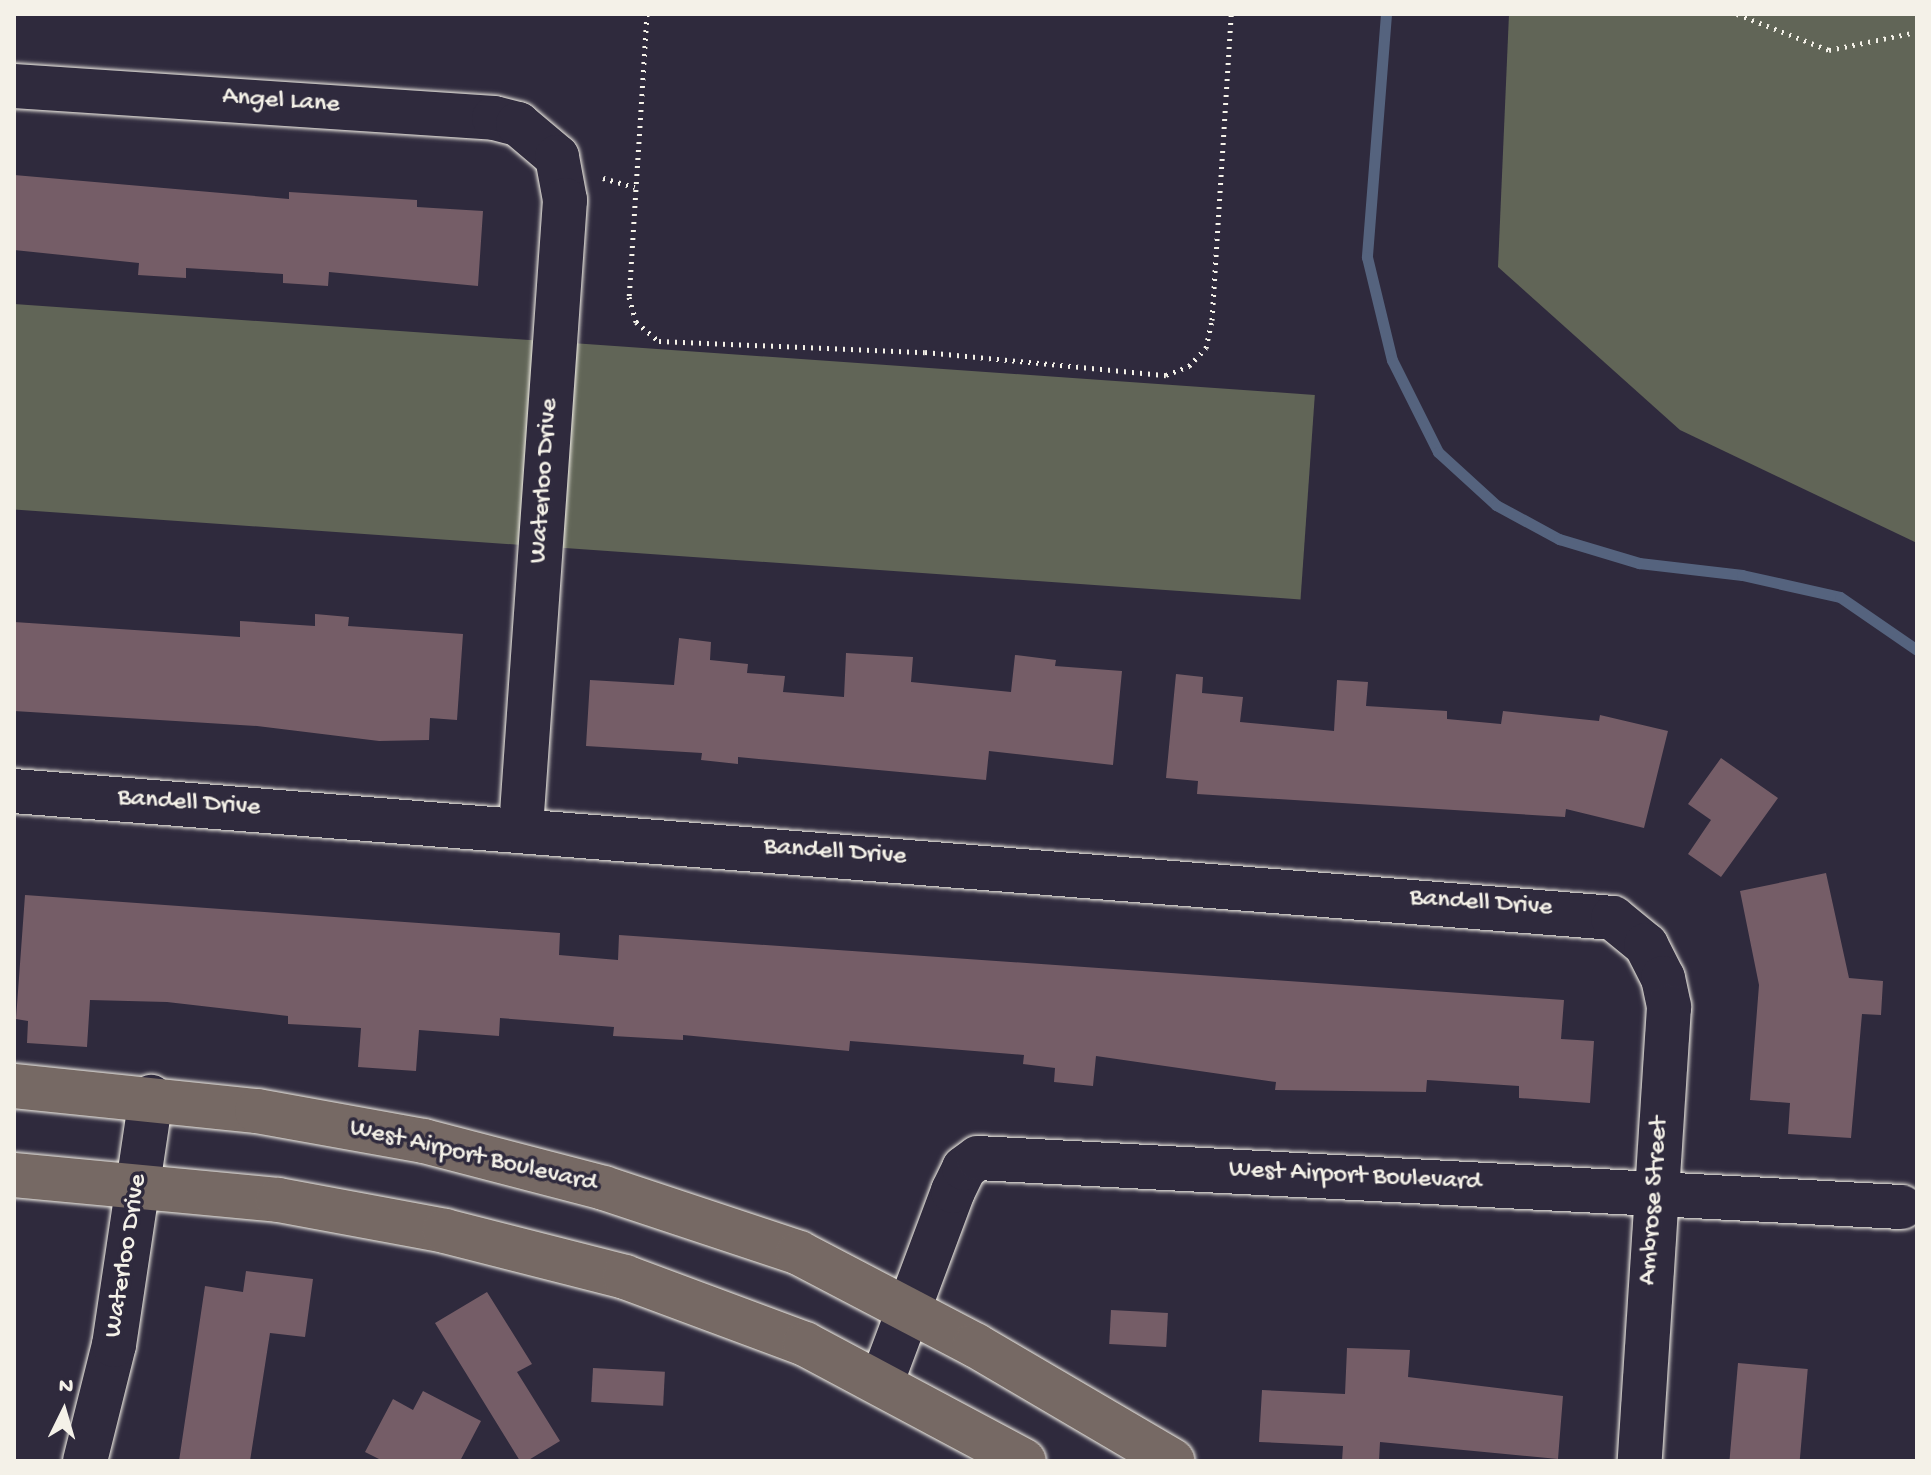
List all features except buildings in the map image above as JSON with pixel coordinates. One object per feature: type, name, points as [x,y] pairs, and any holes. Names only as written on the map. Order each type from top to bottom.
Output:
[{"type":"main road","name":"West Airport Boulevard","points":[[14,1086],[151,1097],[424,1141],[604,1188],[799,1253],[910,1311],[1173,1461]]},
{"type":"main road","points":[[14,1175],[278,1200],[445,1231],[625,1277],[882,1381],[1024,1461]]},
{"type":"street","name":"Angel Lane","points":[[14,86],[466,114],[518,124],[542,141]]},
{"type":"street","name":"Waterloo Drive","points":[[521,828],[565,200],[560,167],[542,141]]},
{"type":"street","name":"Bandell Drive","points":[[14,791],[1580,911],[1613,918],[1646,945]]},
{"type":"street","name":"Ambrose Street","points":[[1640,1461],[1654,1195],[1669,1007],[1663,978],[1646,945]]},
{"type":"street","name":"Waterloo Drive","points":[[85,1461],[112,1357],[151,1097]]},
{"type":"street","name":"West Airport Boulevard","points":[[882,1381],[953,1191],[964,1168],[978,1158],[1902,1207]]},
{"type":"path","points":[[647,14],[629,297],[636,322],[659,341],[925,352],[1166,375],[1189,366],[1206,348],[1212,320],[1231,14]]},
{"type":"path","points":[[1737,14],[1829,50],[1917,32]]},
{"type":"green space","points":[[1509,14],[1917,14],[1917,543],[1680,430],[1498,267]]},
{"type":"green space","points":[[14,304],[1315,395],[1301,599],[14,510]]},
{"type":"waterway","points":[[1386,14],[1367,257],[1392,360],[1438,452],[1496,505],[1559,539],[1639,563],[1742,575],[1840,597],[1917,650]]}]
